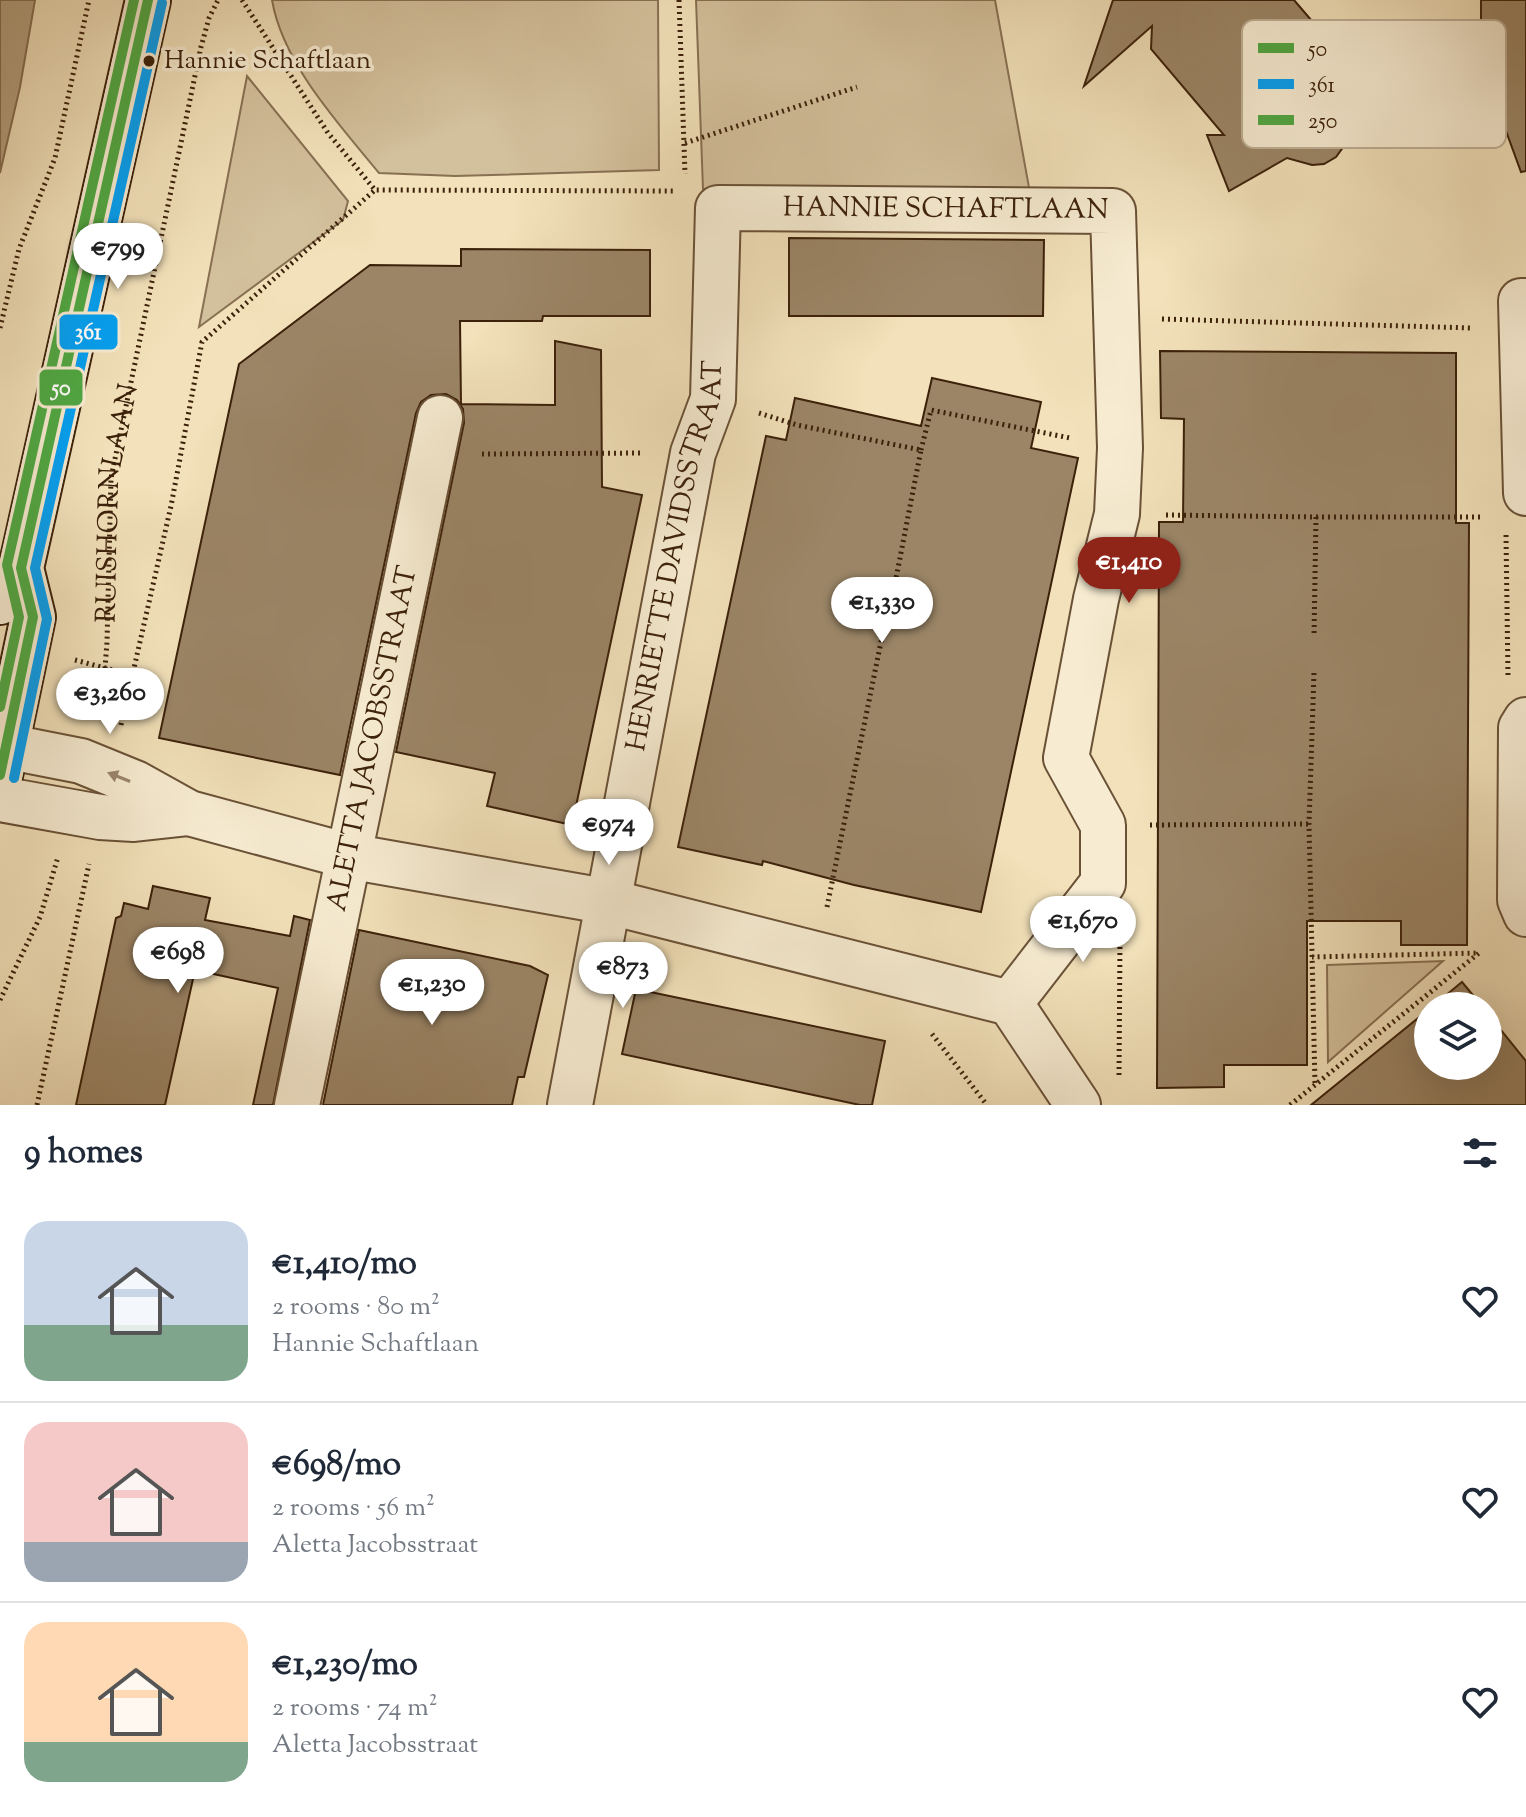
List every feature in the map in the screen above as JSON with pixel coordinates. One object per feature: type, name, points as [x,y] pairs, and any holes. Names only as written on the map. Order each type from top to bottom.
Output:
[{"type":"street","points":[[148,0],[10,585],[33,617],[2,755],[96,768],[135,783],[189,813],[348,856],[610,902],[1010,1003],[1078,1105]]},
{"type":"street","name":"HANNIE SCHAFTLAAN","points":[[702,200],[1113,211],[1120,448],[1117,514],[1096,599],[1066,758],[1103,825],[1103,883]]},
{"type":"street","name":"HENRIETTE DAVIDSSTRAAT","points":[[610,902],[693,453],[713,399],[702,200]]},
{"type":"street","points":[[1524,315],[1526,493]]},
{"type":"street","name":"ALETTA JACOBSSTRAAT","points":[[297,1105],[437,436]]},
{"type":"street","points":[[1521,703],[1520,900],[1526,914]]},
{"type":"street","points":[[0,799],[84,815],[134,819],[189,813]]},
{"type":"street","points":[[1010,1003],[1103,883]]},
{"type":"street","points":[[570,1105],[610,902]]},
{"type":"path","points":[[0,328],[19,249],[55,158],[89,0]]},
{"type":"path","name":"RUISHORNLAAN","points":[[96,768],[105,668],[111,478],[201,47],[218,0]]},
{"type":"path","points":[[242,0],[328,133],[375,190]]},
{"type":"path","points":[[96,768],[171,506],[202,342],[375,190],[702,200],[685,143],[679,0]]},
{"type":"path","points":[[685,143],[857,87]]},
{"type":"path","points":[[1116,319],[1524,315]]},
{"type":"path","points":[[892,599],[931,410],[1120,448]]},
{"type":"path","points":[[797,425],[921,450]]},
{"type":"path","points":[[437,436],[693,453]]},
{"type":"path","points":[[1117,514],[1490,517]]},
{"type":"path","points":[[1314,636],[1316,517]]},
{"type":"path","points":[[1506,533],[1508,677],[1521,703]]},
{"type":"path","points":[[818,954],[882,637]]},
{"type":"path","points":[[1314,673],[1309,824],[1315,1084]]},
{"type":"path","points":[[0,1000],[84,815]]},
{"type":"path","points":[[37,1105],[84,815]]},
{"type":"path","points":[[1103,825],[1309,824]]},
{"type":"path","points":[[1103,883],[1120,920],[1119,1085]]},
{"type":"path","points":[[1290,1105],[1479,953],[1312,957]]},
{"type":"shaded area","points":[[0,0],[35,0],[20,87],[0,173]]},
{"type":"shaded area","points":[[272,0],[658,0],[659,170],[455,176],[379,173],[330,114],[300,70],[278,24]]},
{"type":"shaded area","points":[[696,0],[995,0],[1030,193],[703,189]]},
{"type":"shaded area","points":[[247,76],[348,201],[343,220],[199,327]]},
{"type":"shaded area","points":[[1443,961],[1328,1062],[1327,965]]},
{"type":"building","points":[[1113,0],[1294,0],[1311,20],[1242,20],[1242,148],[1343,148],[1336,157],[1324,164],[1312,165],[1287,158],[1229,191],[1207,135],[1224,135],[1151,49],[1152,26],[1084,86]]},
{"type":"building","points":[[1481,0],[1526,0],[1526,171],[1521,172],[1506,131],[1506,20],[1481,20]]},
{"type":"building","points":[[789,238],[1044,240],[1043,316],[789,316]]},
{"type":"building","points":[[461,249],[650,250],[650,316],[543,316],[542,321],[460,321],[461,404],[555,405],[555,341],[601,350],[602,487],[642,495],[572,825],[487,806],[495,773],[396,752],[464,423],[463,409],[457,400],[446,394],[431,395],[421,402],[416,413],[340,775],[159,738],[239,364],[370,265],[461,266]]},
{"type":"building","points":[[1160,351],[1456,353],[1456,523],[1469,523],[1467,945],[1401,945],[1401,921],[1307,921],[1307,1065],[1224,1065],[1224,1087],[1157,1088],[1159,522],[1183,522],[1184,419],[1161,418]]},
{"type":"building","points":[[932,378],[1041,402],[1031,448],[1078,458],[981,912],[854,885],[763,861],[762,865],[678,847],[766,436],[786,440],[795,398],[921,426]]},
{"type":"building","points":[[153,886],[210,898],[205,920],[290,936],[294,916],[310,920],[273,1105],[253,1105],[278,988],[195,970],[165,1105],[76,1105],[116,918],[121,916],[124,903],[148,909]]},
{"type":"building","points":[[359,930],[530,966],[548,975],[524,1077],[518,1077],[512,1105],[323,1105]]},
{"type":"building","points":[[1462,982],[1470,992],[1450,992]]},
{"type":"building","points":[[636,989],[885,1041],[872,1105],[622,1054]]},
{"type":"building","points":[[1414,1021],[1414,1080],[1502,1080],[1502,1031],[1526,1061],[1526,1105],[1311,1105]]},
{"type":"transit line","name":"250","points":[[0,707],[19,617],[7,565],[134,0]]},
{"type":"transit line","name":"50","points":[[0,775],[33,617],[21,568],[148,0]]},
{"type":"transit line","name":"361","points":[[14,778],[47,619],[35,568],[162,3]]},
{"type":"place","name":"Hannie Schaftlaan","points":[[149,61]]}]
